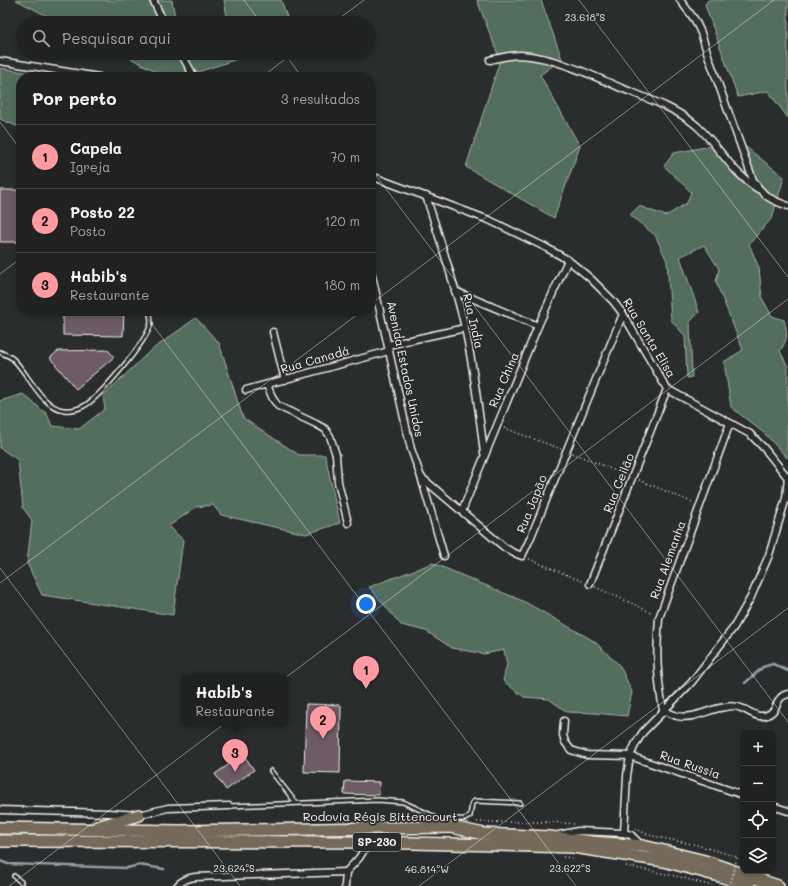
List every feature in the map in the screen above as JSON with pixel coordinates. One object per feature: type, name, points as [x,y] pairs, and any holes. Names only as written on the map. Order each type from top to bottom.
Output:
[{"type":"highway","points":[[88,829],[139,815]]},
{"type":"highway","name":"Rodovia Régis Bittencourt","points":[[0,828],[179,831],[451,827],[484,834],[549,837],[642,846],[706,861],[778,886]]},
{"type":"highway","name":"Rodovia Régis Bittencourt","points":[[0,841],[369,842],[573,847],[664,861],[723,877],[749,886]]},
{"type":"street","points":[[153,0],[161,16]]},
{"type":"street","points":[[680,0],[701,33],[708,58],[753,180],[758,189]]},
{"type":"street","points":[[490,60],[519,55],[538,57],[583,71],[671,110],[687,118],[697,127],[742,178],[765,196],[788,206]]},
{"type":"street","points":[[185,60],[191,72]]},
{"type":"street","points":[[0,61],[68,72]]},
{"type":"street","name":"Rua Santa Elisa","points":[[376,178],[489,220],[545,247],[568,260],[613,300],[623,314],[667,389],[750,434],[764,448],[788,477]]},
{"type":"street","name":"Rua India","points":[[426,196],[465,328],[474,376],[484,454]]},
{"type":"street","name":"Rua China","points":[[462,511],[484,454],[538,326],[568,260]]},
{"type":"street","points":[[455,291],[538,326]]},
{"type":"street","name":"Avenida Estados Unidos","points":[[376,294],[411,449],[420,477]]},
{"type":"street","name":"Rua Japão","points":[[522,556],[623,314]]},
{"type":"street","name":"Rua Canadá","points":[[246,390],[285,380],[389,348],[465,328]]},
{"type":"street","points":[[273,332],[285,380]]},
{"type":"street","points":[[267,385],[278,406],[325,429],[330,436],[336,455],[338,482],[348,523]]},
{"type":"street","name":"Rua Ceilão","points":[[590,584],[667,389]]},
{"type":"street","name":"Rua Alemanha","points":[[663,710],[656,665],[656,642],[659,618],[730,424]]},
{"type":"street","points":[[420,477],[504,547],[522,556]]},
{"type":"street","points":[[420,477],[444,556]]},
{"type":"street","points":[[624,830],[626,784],[630,756],[636,743],[643,732],[663,710],[692,683],[734,627],[751,597],[769,555],[786,498],[788,477]]},
{"type":"street","points":[[663,710],[678,716],[688,717],[726,707],[741,708],[761,716],[775,710],[779,698],[788,694]]},
{"type":"street","name":"Rua Russia","points":[[564,721],[563,736],[565,742],[572,750],[587,755],[630,756],[740,794]]},
{"type":"street","points":[[0,810],[118,813],[139,815],[168,808],[229,806]]},
{"type":"street","points":[[776,807],[788,811]]},
{"type":"street","points":[[549,837],[578,831],[624,830],[642,846]]},
{"type":"street","points":[[346,886],[346,872],[359,858],[369,842]]},
{"type":"street","points":[[177,886],[181,881],[187,878],[195,877],[346,872]]},
{"type":"lane","points":[[0,352],[13,358],[52,406],[63,410],[77,410],[86,405],[107,386],[139,346],[151,323],[150,316]]},
{"type":"lane","points":[[271,771],[296,803]]},
{"type":"lane","points":[[229,806],[378,800],[403,802],[431,815],[451,827]]},
{"type":"lane","points":[[440,820],[466,819],[470,816],[470,806],[475,801],[520,804]]},
{"type":"lane","points":[[14,876],[21,882]]},
{"type":"path","points":[[497,425],[566,450],[700,505]]},
{"type":"path","points":[[522,556],[590,584],[638,606],[659,618]]},
{"type":"path","points":[[474,822],[551,822],[580,824]]},
{"type":"path","points":[[624,830],[636,829],[652,836],[697,845],[737,857],[730,886]]},
{"type":"path","points":[[623,865],[680,877],[712,886]]},
{"type":"green space","points":[[16,0],[172,0],[175,16],[47,16]]},
{"type":"green space","points":[[224,0],[281,0],[287,16],[227,16]]},
{"type":"green space","points":[[477,0],[541,0],[562,59],[540,75],[580,146],[554,218],[466,167],[500,60]]},
{"type":"green space","points":[[708,0],[788,0],[788,118],[768,91],[738,97],[705,5]]},
{"type":"green space","points":[[134,60],[234,60],[198,72],[157,72]]},
{"type":"green space","points":[[0,68],[24,72],[16,72],[16,126],[0,119]]},
{"type":"green space","points":[[742,144],[784,177],[772,218],[749,244],[759,268],[762,298],[772,316],[784,320],[786,329],[786,340],[780,351],[788,367],[787,458],[765,434],[731,407],[724,362],[743,350],[716,282],[719,269],[704,245],[680,257],[699,312],[690,322],[692,377],[687,378],[685,336],[671,320],[667,261],[655,235],[630,215],[639,206],[666,216],[687,203],[691,192],[664,166],[674,153],[711,146],[737,176],[751,169]]},
{"type":"green space","points":[[196,318],[219,343],[243,418],[299,455],[325,455],[340,523],[306,534],[221,515],[213,505],[196,507],[169,526],[183,540],[173,615],[42,595],[27,563],[32,520],[23,508],[18,460],[0,448],[0,401],[23,394],[47,414],[52,426],[79,429],[105,409],[103,396],[150,351]]},
{"type":"green space","points":[[433,563],[525,602],[594,641],[620,666],[632,692],[627,716],[567,712],[549,699],[524,697],[503,681],[507,664],[504,650],[484,654],[452,648],[426,631],[401,625],[369,587]]},
{"type":"building","points":[[0,190],[16,190],[16,242],[0,242]]},
{"type":"building","points":[[63,316],[124,316],[123,336],[63,335]]},
{"type":"building","points":[[108,350],[114,357],[76,389],[50,358],[58,351]]},
{"type":"building","points":[[306,704],[341,705],[340,773],[304,772]]},
{"type":"building","points":[[238,758],[246,758],[254,770],[226,790],[215,774]]},
{"type":"building","points":[[345,781],[380,782],[379,795],[344,794]]},
{"type":"waterway","points":[[745,683],[763,667],[773,664],[788,671]]},
{"type":"waterway","points":[[0,861],[8,864],[127,868],[139,865],[164,869]]},
{"type":"place","name":"Capela","points":[[366,689]]},
{"type":"place","name":"Posto 22","points":[[323,739]]},
{"type":"place","name":"Habib's","points":[[235,772]]}]
